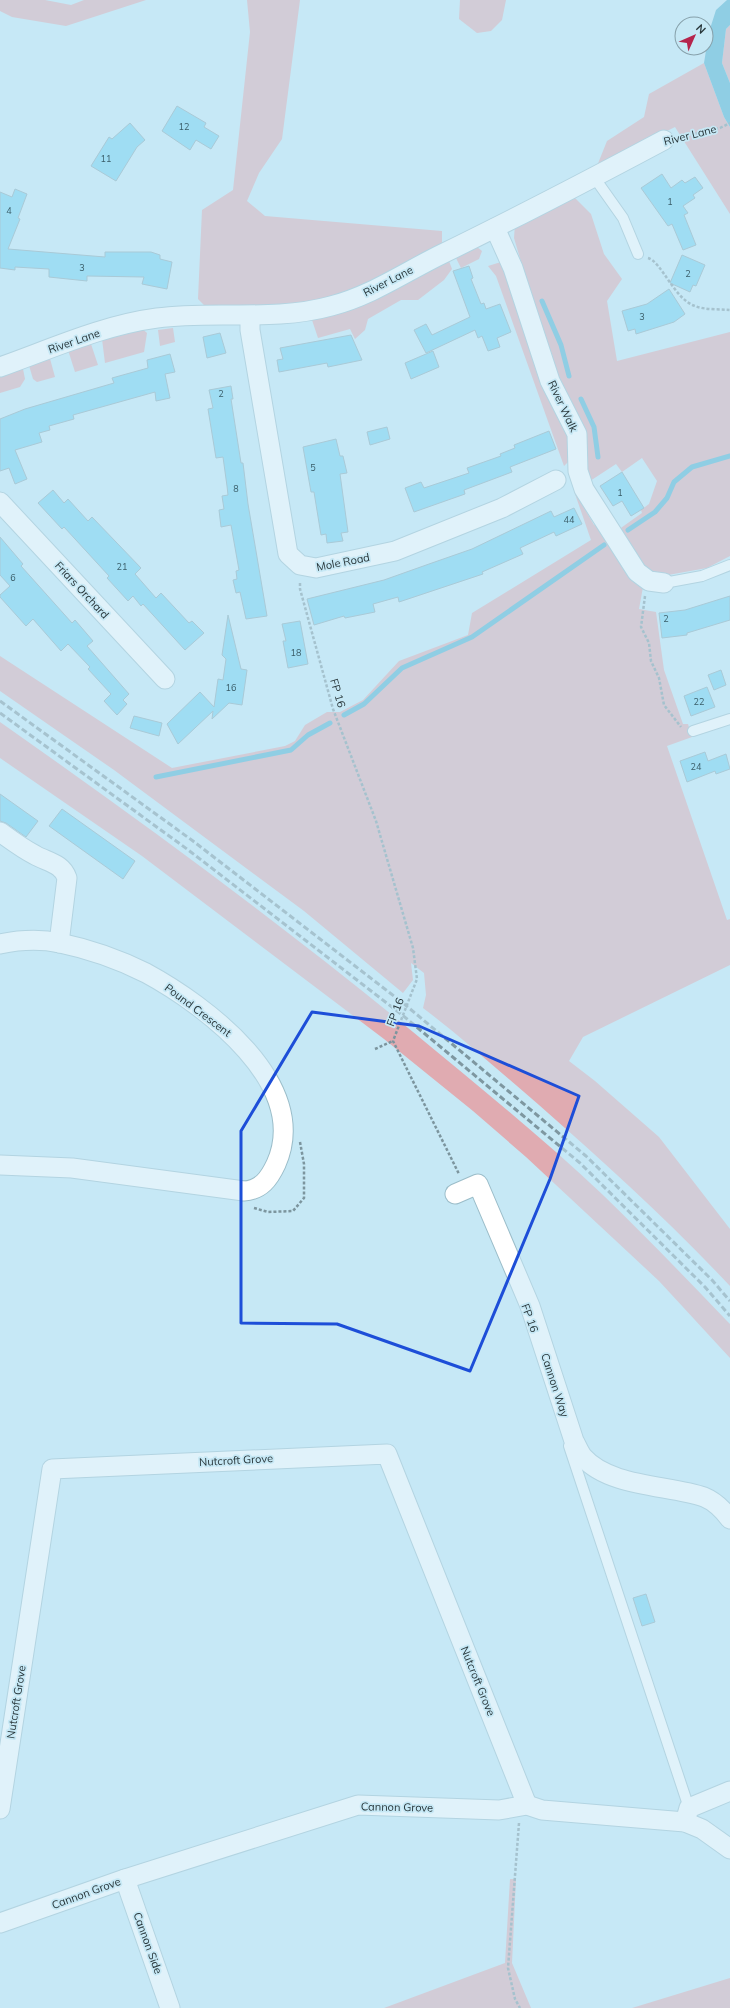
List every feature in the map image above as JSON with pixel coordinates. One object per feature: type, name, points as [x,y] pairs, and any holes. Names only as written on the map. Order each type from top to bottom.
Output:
[{"type":"street","name":"River Lane","points":[[0,367],[91,335],[156,318],[190,315],[274,315],[331,306],[374,291],[415,268],[496,228],[664,140]]},
{"type":"street","name":"River Walk","points":[[496,228],[513,268],[550,381],[577,434],[578,471],[584,489],[637,572],[657,582]]},
{"type":"street","name":"Mole Road","points":[[250,316],[251,338],[288,554],[300,565],[316,568],[394,551],[502,508],[556,480]]},
{"type":"street","name":"Friars Orchard","points":[[0,502],[165,679]]},
{"type":"street","points":[[0,832],[35,855],[56,864],[65,871],[67,878],[59,943]]},
{"type":"street","name":"Pound Crescent","points":[[0,944],[25,941],[59,943],[102,955],[145,973],[168,986],[216,1021],[252,1056],[265,1074],[276,1095],[282,1116],[281,1148],[272,1173],[263,1185],[254,1190],[72,1168],[0,1165]]},
{"type":"street","name":"Cannon Way","points":[[461,1192],[478,1184],[530,1306],[574,1441],[584,1457],[601,1470],[632,1482],[705,1498],[725,1512],[730,1519]]},
{"type":"street","name":"Nutcroft Grove","points":[[0,1809],[52,1469],[387,1454],[524,1806]]},
{"type":"street","points":[[687,1815],[730,1791]]},
{"type":"street","name":"Cannon Grove","points":[[0,1924],[125,1879],[358,1805],[499,1810],[524,1806],[542,1810],[687,1815],[702,1829],[730,1849]]},
{"type":"street","name":"Cannon Side","points":[[125,1879],[170,2008]]},
{"type":"lane","points":[[594,177],[623,218],[638,254]]},
{"type":"lane","points":[[657,582],[702,576],[730,565]]},
{"type":"lane","points":[[693,731],[730,719]]},
{"type":"lane","points":[[574,1441],[568,1447],[687,1815]]},
{"type":"path","name":"River Lane","points":[[664,140],[720,128],[730,123]]},
{"type":"path","points":[[638,254],[654,260],[672,288],[695,306],[730,310]]},
{"type":"path","name":"FP 16","points":[[300,565],[300,589],[333,709],[376,821],[413,948],[417,978],[392,1041],[461,1192]]},
{"type":"path","points":[[657,582],[642,604],[641,627],[649,643],[651,661],[659,678],[664,705],[679,726],[693,731]]},
{"type":"path","points":[[375,1049],[392,1041]]},
{"type":"path","points":[[247,1206],[268,1212],[293,1211],[304,1198],[304,1164],[298,1134]]},
{"type":"path","points":[[520,2008],[515,1999],[508,1968],[524,1806]]},
{"type":"highlighted area","points":[[312,1012],[419,1026],[579,1096],[550,1179],[470,1371],[337,1324],[241,1323],[241,1131]]},
{"type":"shaded area","points":[[0,0],[45,0],[71,5],[84,0],[146,0],[66,26],[12,17],[0,11]]},
{"type":"shaded area","points":[[247,0],[300,0],[282,139],[259,173],[247,201],[265,216],[442,231],[442,247],[370,286],[314,303],[207,308],[198,299],[202,210],[233,190],[250,32]]},
{"type":"shaded area","points":[[460,0],[506,0],[502,20],[491,31],[477,33],[459,19]]},
{"type":"shaded area","points":[[730,25],[730,83],[722,63],[726,29]]},
{"type":"shaded area","points":[[704,63],[724,117],[730,127],[730,214],[675,127],[597,166],[607,141],[644,117],[649,94]]},
{"type":"shaded area","points":[[575,198],[591,214],[604,254],[622,279],[607,301],[617,361],[730,332],[730,556],[707,568],[668,575],[656,575],[644,565],[618,530],[642,513],[641,510],[649,504],[657,481],[642,458],[622,472],[616,464],[590,481],[587,466],[584,428],[556,376],[552,354],[542,334],[526,288],[522,265],[514,238],[515,224],[555,202]]},
{"type":"shaded area","points":[[471,242],[482,251],[479,259],[461,268],[456,258],[449,261],[452,269],[444,280],[418,300],[401,300],[368,319],[365,330],[355,339],[350,329],[318,338],[312,320],[344,309]]},
{"type":"shaded area","points":[[501,262],[568,427],[569,461],[564,466],[496,276],[488,266]]},
{"type":"shaded area","points":[[140,327],[147,333],[144,352],[105,363],[102,339]]},
{"type":"shaded area","points":[[173,328],[175,342],[160,346],[158,330]]},
{"type":"shaded area","points":[[91,344],[98,365],[75,372],[68,350]]},
{"type":"shaded area","points":[[49,355],[55,377],[37,382],[33,379],[28,362]]},
{"type":"shaded area","points":[[23,369],[25,379],[20,387],[0,393],[0,371]]},
{"type":"shaded area","points":[[574,491],[579,491],[589,506],[586,511],[594,525],[602,527],[643,587],[639,609],[656,612],[664,670],[683,724],[688,724],[692,737],[667,746],[727,920],[730,919],[730,965],[583,1037],[569,1061],[595,1081],[659,1137],[730,1229],[730,1286],[637,1193],[589,1149],[453,1031],[423,1008],[426,995],[424,973],[411,963],[413,980],[403,993],[304,911],[114,770],[0,691],[0,656],[172,768],[285,746],[295,741],[305,725],[327,712],[340,712],[363,700],[399,661],[468,635],[472,613],[591,540]]},
{"type":"shaded area","points":[[0,722],[158,835],[261,912],[363,991],[533,1132],[603,1195],[730,1324],[730,1358],[659,1281],[526,1157],[473,1111],[384,1039],[142,856],[0,758]]},
{"type":"shaded area","points":[[510,1879],[516,1879],[512,1963],[531,2008],[384,2008],[505,1963]]},
{"type":"shaded area","points":[[730,1978],[730,2008],[632,2008]]},
{"type":"water","points":[[727,0],[730,0],[730,25],[726,29],[722,63],[730,83],[730,127],[724,117],[704,63],[705,56],[714,56],[714,16],[716,10]]},
{"type":"building","points":[[177,106],[206,123],[204,127],[219,136],[211,149],[196,140],[190,150],[162,131]]},
{"type":"building","points":[[130,123],[145,140],[137,147],[116,181],[91,166],[109,137],[112,139]]},
{"type":"building","points":[[662,174],[671,188],[682,180],[685,183],[695,177],[703,188],[693,195],[695,198],[683,206],[688,213],[684,215],[696,245],[683,250],[672,224],[668,226],[641,188]]},
{"type":"building","points":[[15,189],[27,194],[18,218],[20,219],[8,249],[105,257],[105,252],[151,252],[160,255],[160,259],[172,262],[167,289],[142,284],[144,277],[87,276],[87,281],[49,277],[49,269],[15,267],[15,270],[0,268],[0,192],[12,197]]},
{"type":"building","points":[[682,255],[705,265],[696,286],[693,285],[690,292],[670,283]]},
{"type":"building","points":[[469,266],[473,278],[471,279],[481,304],[484,303],[486,309],[500,304],[511,332],[497,338],[500,347],[488,351],[482,336],[478,338],[475,330],[426,353],[414,330],[426,324],[432,335],[470,317],[453,271]]},
{"type":"building","points":[[669,289],[685,314],[674,322],[636,334],[635,329],[628,331],[622,311],[647,304]]},
{"type":"building","points":[[220,333],[226,353],[207,358],[203,337]]},
{"type":"building","points":[[351,335],[362,360],[328,367],[327,363],[279,372],[277,360],[283,359],[280,348]]},
{"type":"building","points":[[433,351],[439,367],[411,379],[405,363]]},
{"type":"building","points":[[170,354],[175,372],[165,374],[170,398],[156,401],[155,392],[73,415],[74,419],[49,426],[50,430],[39,433],[42,442],[15,450],[27,479],[15,484],[9,468],[0,471],[0,419],[25,409],[114,383],[112,378],[148,368],[147,360]]},
{"type":"building","points":[[231,386],[233,399],[231,399],[241,463],[243,463],[248,504],[267,616],[246,619],[240,592],[236,593],[233,580],[237,579],[236,571],[239,570],[231,525],[221,527],[219,510],[224,509],[222,496],[228,495],[223,457],[216,458],[208,409],[213,408],[209,390]]},
{"type":"building","points":[[387,427],[390,439],[370,445],[367,432]]},
{"type":"building","points":[[549,431],[556,449],[510,467],[512,472],[464,490],[465,494],[414,512],[405,488],[421,482],[424,488],[469,473],[467,468],[501,456],[500,454],[515,448],[514,445]]},
{"type":"building","points":[[336,439],[340,456],[343,456],[347,473],[340,474],[348,532],[341,533],[343,541],[327,543],[326,534],[321,535],[314,492],[311,492],[303,447]]},
{"type":"building","points":[[622,472],[644,508],[631,516],[622,501],[613,506],[600,486]]},
{"type":"building","points":[[53,490],[64,503],[68,499],[88,521],[92,517],[141,568],[135,574],[156,598],[161,593],[189,623],[192,621],[204,633],[185,650],[143,604],[141,606],[133,596],[128,601],[107,578],[109,576],[64,527],[62,529],[38,503]]},
{"type":"building","points":[[574,508],[582,524],[556,536],[554,532],[520,548],[523,554],[482,572],[483,574],[399,602],[398,597],[373,604],[375,612],[345,618],[344,616],[314,625],[307,599],[384,580],[472,549],[551,511],[554,517]]},
{"type":"building","points":[[0,537],[23,564],[21,566],[72,623],[75,620],[93,641],[87,646],[129,694],[123,700],[127,704],[117,715],[104,701],[111,694],[88,669],[90,667],[68,644],[61,651],[33,619],[26,626],[0,597],[0,595],[10,586],[0,575]]},
{"type":"building","points":[[730,596],[730,620],[687,633],[687,635],[662,638],[659,613],[685,610]]},
{"type":"building","points":[[228,615],[241,669],[247,670],[242,705],[229,703],[212,719],[213,711],[178,744],[167,724],[200,692],[214,707],[218,679],[223,680],[226,659],[222,655]]},
{"type":"building","points":[[300,621],[308,664],[288,668],[283,641],[286,641],[282,624]]},
{"type":"building","points":[[721,670],[726,685],[714,690],[708,675]]},
{"type":"building","points":[[707,687],[715,707],[691,716],[684,696]]},
{"type":"building","points":[[134,716],[162,723],[159,736],[130,728]]},
{"type":"building","points":[[705,752],[708,761],[726,754],[730,769],[716,774],[715,771],[687,782],[680,761]]},
{"type":"building","points":[[0,794],[38,821],[26,837],[6,823],[0,821]]},
{"type":"building","points":[[62,809],[135,861],[123,879],[49,826]]},
{"type":"building","points":[[646,1594],[655,1622],[642,1626],[633,1598]]},
{"type":"waterway","points":[[542,301],[561,345],[569,376]]},
{"type":"waterway","points":[[581,399],[594,427],[598,457]]},
{"type":"waterway","points":[[628,530],[655,512],[667,498],[674,482],[692,467],[730,456]]},
{"type":"waterway","points":[[344,715],[364,704],[402,668],[472,637],[604,545]]},
{"type":"waterway","points":[[156,777],[291,750],[308,735],[330,723]]},
{"type":"railway","points":[[0,701],[193,841],[403,1003],[586,1156],[712,1280],[730,1301]]},
{"type":"railway","points":[[0,713],[187,849],[401,1014],[580,1163],[705,1287],[730,1316]]}]
